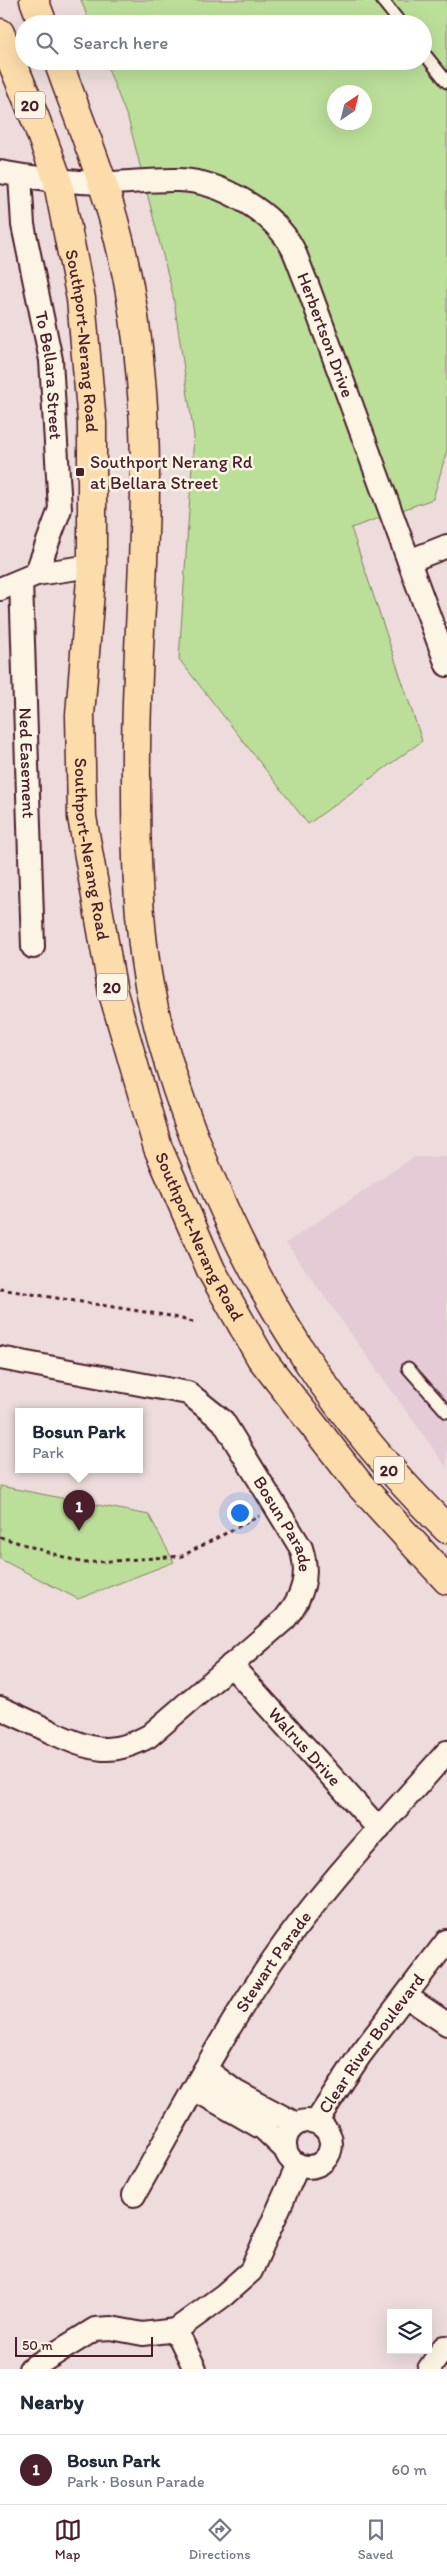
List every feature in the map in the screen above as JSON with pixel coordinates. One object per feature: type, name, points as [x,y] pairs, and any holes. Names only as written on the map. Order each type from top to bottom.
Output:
[{"type":"main road","points":[[34,0],[40,15]]},
{"type":"main road","name":"Southport-Nerang Road","points":[[0,33],[15,68]]},
{"type":"main road","name":"Southport-Nerang Road","points":[[16,70],[36,118],[57,178],[81,298],[92,423],[92,566],[80,715],[82,818],[113,993],[158,1148],[210,1270],[261,1358],[359,1484],[447,1580]]},
{"type":"main road","name":"Southport-Nerang Road","points":[[61,70],[102,182],[130,296],[141,377],[147,463],[136,780],[143,946],[149,985],[165,1050],[182,1109],[226,1217],[259,1283],[297,1348],[368,1446],[404,1486],[447,1529]]},
{"type":"street","name":"Herbertson Drive","points":[[10,174],[102,182],[181,180],[213,186],[236,195],[276,226],[292,247],[296,256],[447,665]]},
{"type":"street","name":"To Bellara Street","points":[[10,174],[23,225],[51,360],[60,509],[19,581]]},
{"type":"street","points":[[409,561],[447,546]]},
{"type":"street","points":[[19,581],[92,566]]},
{"type":"street","name":"Ned Easement","points":[[19,581],[33,947]]},
{"type":"street","name":"Bosun Parade","points":[[0,1358],[188,1393],[223,1421],[277,1506],[301,1548],[306,1563],[302,1591],[295,1607],[285,1619],[149,1736],[118,1749],[96,1750],[82,1746],[0,1708]]},
{"type":"street","name":"Walrus Drive","points":[[230,1665],[379,1829]]},
{"type":"street","name":"Stewart Parade","points":[[134,2195],[205,2070],[273,1960],[342,1870],[447,1752]]},
{"type":"street","name":"Clear River Boulevard","points":[[306,2123],[447,1942]]},
{"type":"street","points":[[406,1997],[447,2024]]},
{"type":"street","points":[[194,2089],[264,2128],[292,2157],[313,2167],[325,2160],[331,2146],[327,2132],[236,2092],[205,2070]]},
{"type":"street","points":[[31,2369],[95,2329],[111,2328],[143,2334],[176,2330],[224,2295],[251,2271],[292,2157],[286,2135],[306,2123]]},
{"type":"street","points":[[176,2330],[195,2369]]},
{"type":"street","points":[[429,2369],[444,2347]]},
{"type":"lane","points":[[382,0],[394,15]]},
{"type":"lane","points":[[432,63],[447,82]]},
{"type":"lane","points":[[408,1368],[447,1412]]},
{"type":"path","points":[[0,1289],[170,1316],[197,1324]]},
{"type":"path","points":[[0,1537],[83,1563],[182,1556],[277,1506]]},
{"type":"shaded area","points":[[414,1157],[447,1157],[447,1468],[286,1243]]},
{"type":"green space","points":[[81,0],[447,0],[447,450],[433,499],[351,528],[422,741],[308,824],[179,659],[194,436],[173,295],[129,122],[109,70],[432,70],[432,15],[87,15]]},
{"type":"green space","points":[[0,1486],[149,1515],[174,1562],[78,1599],[0,1559]]},
{"type":"place","name":"Southport Nerang Rd at Bellara Street","points":[[80,472]]},
{"type":"place","name":"Bosun Park","points":[[79,1531]]}]
